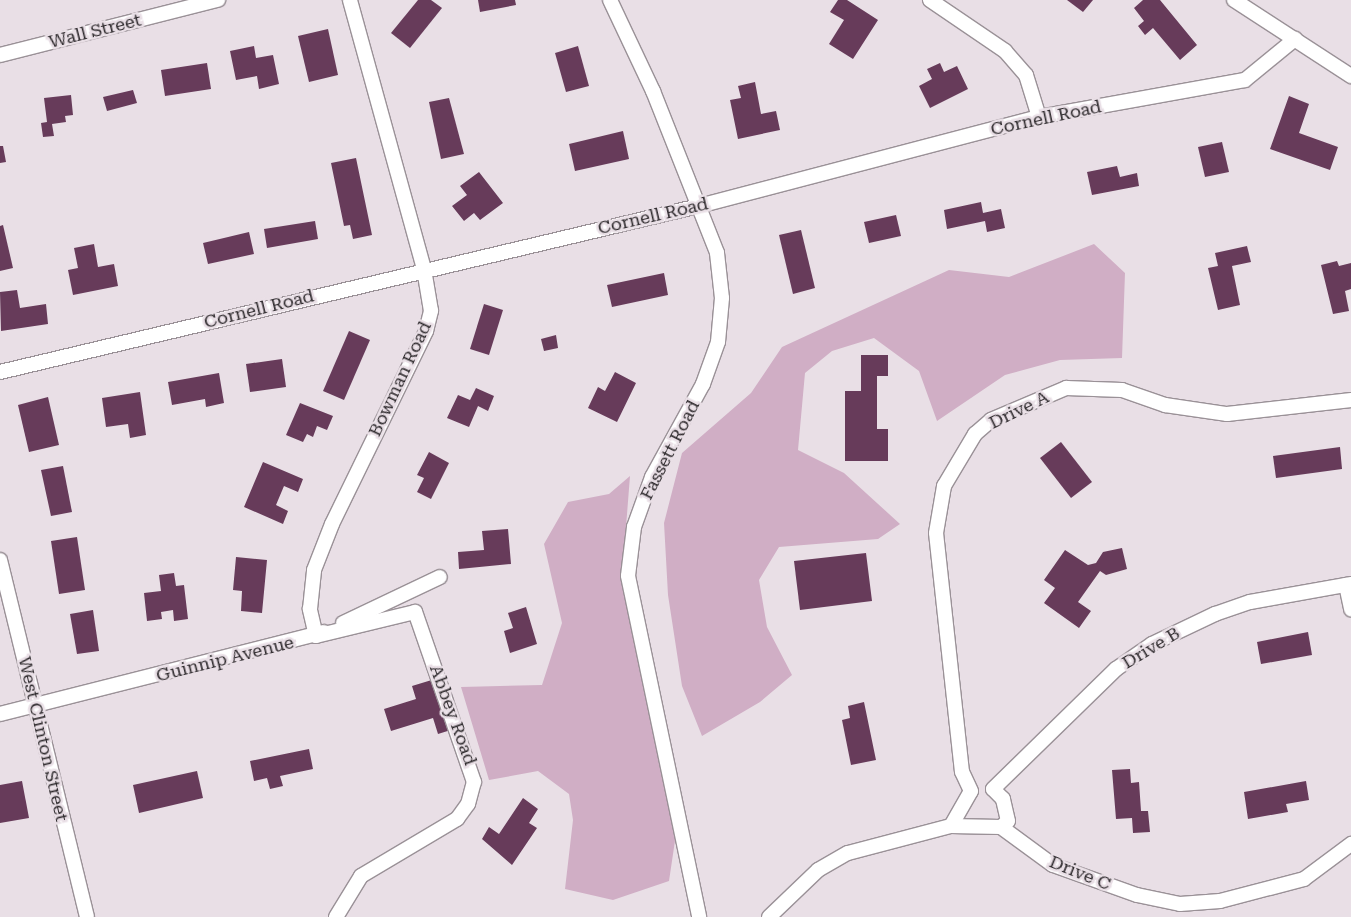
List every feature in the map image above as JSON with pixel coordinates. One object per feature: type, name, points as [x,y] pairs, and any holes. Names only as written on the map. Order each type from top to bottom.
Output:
[{"type":"street","name":"Wall Street","points":[[0,55],[218,0]]},
{"type":"street","name":"Bowman Road","points":[[316,636],[310,609],[314,570],[332,524],[426,331],[431,311],[424,269],[350,0]]},
{"type":"street","name":"Fassett Road","points":[[610,0],[718,253],[722,298],[718,342],[703,384],[652,477],[634,527],[628,576],[699,917]]},
{"type":"street","points":[[930,0],[1005,51],[1026,75],[1040,117]]},
{"type":"street","points":[[1234,0],[1351,76]]},
{"type":"street","name":"Cornell Road","points":[[0,372],[424,269],[699,206],[1040,117],[1245,80],[1295,39]]},
{"type":"street","name":"Drive A","points":[[971,791],[962,772],[936,533],[944,486],[975,434],[991,420],[1066,388],[1122,390],[1165,405],[1227,414],[1351,400]]},
{"type":"street","name":"West Clinton Street","points":[[0,560],[32,706],[87,917]]},
{"type":"street","name":"Guinnip Avenue","points":[[0,714],[316,636],[440,577]]},
{"type":"street","points":[[1348,584],[1351,609]]},
{"type":"street","name":"Drive B","points":[[993,789],[1073,706],[1152,644],[1250,602],[1348,584]]},
{"type":"street","name":"Abbey Road","points":[[316,636],[415,612],[474,774],[471,797],[457,819],[361,876],[336,917]]},
{"type":"street","points":[[769,917],[818,870],[848,853],[951,826],[1001,827],[1008,821],[1003,799],[993,789],[971,791],[951,826]]},
{"type":"street","name":"Drive C","points":[[1001,827],[1053,865],[1136,895],[1180,904],[1220,901],[1304,879],[1351,844]]},
{"type":"shaded area","points":[[1094,244],[1125,273],[1122,358],[1060,360],[1005,375],[937,421],[919,371],[874,338],[832,351],[805,373],[798,450],[844,473],[900,524],[878,539],[779,547],[759,580],[767,627],[792,675],[760,702],[702,736],[682,686],[668,595],[664,523],[682,453],[751,393],[782,347],[949,270],[1009,277]]},
{"type":"shaded area","points":[[630,476],[622,578],[676,834],[669,881],[613,900],[565,889],[573,820],[569,794],[538,771],[489,780],[461,687],[542,685],[562,623],[544,544],[568,502],[609,494]]},
{"type":"building","points":[[418,0],[431,0],[442,8],[410,48],[391,33]]},
{"type":"building","points":[[478,0],[515,0],[516,5],[480,12]]},
{"type":"building","points":[[838,0],[847,0],[878,20],[853,59],[829,44],[844,20],[830,12]]},
{"type":"building","points":[[1067,0],[1093,0],[1083,12]]},
{"type":"building","points":[[1143,0],[1160,0],[1197,45],[1180,60],[1153,28],[1145,35],[1138,26],[1144,21],[1134,8]]},
{"type":"building","points":[[328,29],[338,75],[309,82],[298,36]]},
{"type":"building","points":[[254,46],[256,58],[273,55],[279,84],[259,89],[257,76],[236,80],[230,51]]},
{"type":"building","points":[[578,46],[589,86],[566,92],[555,53]]},
{"type":"building","points":[[207,63],[211,89],[165,96],[161,70]]},
{"type":"building","points":[[940,63],[944,72],[957,66],[968,89],[930,108],[919,86],[932,79],[927,69]]},
{"type":"building","points":[[755,82],[761,114],[776,111],[780,130],[738,139],[730,100],[741,98],[738,86]]},
{"type":"building","points":[[133,90],[137,103],[107,111],[103,97]]},
{"type":"building","points":[[71,95],[73,115],[65,116],[66,122],[52,124],[54,136],[43,137],[41,123],[47,122],[44,98]]},
{"type":"building","points":[[1289,96],[1309,104],[1299,133],[1338,147],[1330,170],[1270,149]]},
{"type":"building","points":[[449,98],[464,154],[441,159],[429,102]]},
{"type":"building","points":[[623,131],[629,159],[575,171],[569,144]]},
{"type":"building","points":[[1222,142],[1229,172],[1205,177],[1198,147]]},
{"type":"building","points":[[0,146],[3,146],[6,162],[0,163]]},
{"type":"building","points":[[356,158],[372,235],[353,239],[350,225],[344,226],[331,163]]},
{"type":"building","points":[[1117,166],[1120,177],[1137,173],[1139,186],[1092,195],[1087,172]]},
{"type":"building","points":[[479,172],[503,203],[480,220],[474,213],[464,221],[452,206],[467,195],[460,186]]},
{"type":"building","points":[[981,202],[983,213],[1001,209],[1005,228],[987,232],[985,221],[947,229],[944,210]]},
{"type":"building","points":[[896,215],[901,236],[869,243],[864,222]]},
{"type":"building","points":[[315,221],[318,239],[267,248],[264,229]]},
{"type":"building","points":[[3,225],[13,268],[0,271],[0,226]]},
{"type":"building","points":[[801,230],[815,288],[793,294],[779,235]]},
{"type":"building","points":[[249,232],[254,254],[208,264],[203,243]]},
{"type":"building","points":[[94,244],[98,267],[114,264],[118,286],[73,295],[68,270],[78,268],[74,248]]},
{"type":"building","points":[[1247,246],[1251,262],[1232,266],[1240,305],[1218,310],[1208,268],[1218,266],[1215,253]]},
{"type":"building","points":[[1337,261],[1339,266],[1351,263],[1351,289],[1345,291],[1349,311],[1333,314],[1321,265]]},
{"type":"building","points":[[664,273],[668,295],[612,307],[607,285]]},
{"type":"building","points":[[17,290],[20,308],[46,304],[48,324],[1,331],[0,292]]},
{"type":"building","points":[[484,304],[503,310],[489,355],[470,349]]},
{"type":"building","points":[[349,331],[370,340],[344,400],[323,391]]},
{"type":"building","points":[[556,335],[558,348],[544,351],[541,339]]},
{"type":"building","points":[[861,355],[888,355],[888,376],[877,376],[877,429],[888,429],[888,461],[845,461],[845,391],[861,391]]},
{"type":"building","points":[[282,359],[286,387],[250,392],[246,364]]},
{"type":"building","points":[[615,372],[636,383],[617,422],[588,408],[598,387],[605,391]]},
{"type":"building","points":[[219,373],[224,403],[206,407],[205,399],[172,405],[168,382]]},
{"type":"building","points":[[476,388],[494,396],[488,411],[478,406],[469,427],[447,418],[458,395],[470,400]]},
{"type":"building","points":[[140,392],[146,435],[130,438],[128,424],[106,427],[102,398]]},
{"type":"building","points":[[48,397],[59,445],[29,452],[18,405]]},
{"type":"building","points":[[300,403],[333,416],[327,430],[317,426],[313,437],[307,434],[303,442],[286,435]]},
{"type":"building","points":[[1061,442],[1092,482],[1071,498],[1040,458]]},
{"type":"building","points":[[1340,447],[1342,469],[1276,478],[1273,456]]},
{"type":"building","points":[[429,452],[449,463],[431,499],[417,492],[424,478],[417,475]]},
{"type":"building","points":[[263,462],[303,479],[298,492],[284,486],[276,505],[288,511],[283,524],[244,507]]},
{"type":"building","points":[[63,466],[72,512],[51,516],[41,470]]},
{"type":"building","points":[[508,529],[511,564],[459,569],[458,552],[484,550],[482,531]]},
{"type":"building","points":[[77,537],[85,590],[59,594],[51,541]]},
{"type":"building","points":[[1122,548],[1127,569],[1106,575],[1100,571],[1078,602],[1091,611],[1079,628],[1044,603],[1055,588],[1044,580],[1065,550],[1088,565],[1096,563],[1103,552]]},
{"type":"building","points":[[866,553],[872,601],[800,610],[794,561]]},
{"type":"building","points":[[236,557],[267,560],[262,613],[241,611],[242,591],[233,590]]},
{"type":"building","points":[[174,573],[176,586],[184,585],[188,619],[174,621],[173,610],[161,612],[162,619],[147,621],[144,593],[161,591],[159,575]]},
{"type":"building","points":[[526,607],[537,644],[510,653],[504,631],[513,628],[508,613]]},
{"type":"building","points":[[93,610],[99,651],[77,654],[70,614]]},
{"type":"building","points":[[1308,632],[1312,655],[1261,664],[1257,642]]},
{"type":"building","points":[[435,679],[454,729],[438,734],[433,718],[391,731],[384,709],[416,699],[412,686]]},
{"type":"building","points":[[864,702],[876,760],[851,765],[842,720],[850,718],[848,706]]},
{"type":"building","points":[[309,749],[313,769],[280,776],[283,786],[270,789],[267,778],[254,781],[250,761]]},
{"type":"building","points":[[1130,769],[1131,783],[1139,782],[1141,811],[1148,811],[1150,832],[1133,833],[1132,818],[1116,819],[1112,770]]},
{"type":"building","points":[[197,771],[203,798],[139,813],[133,785]]},
{"type":"building","points":[[22,781],[29,818],[0,823],[0,785]]},
{"type":"building","points":[[1306,781],[1309,800],[1286,804],[1288,812],[1248,819],[1244,792]]},
{"type":"building","points":[[523,798],[538,809],[529,823],[537,828],[512,865],[482,839],[489,827],[499,834]]}]
